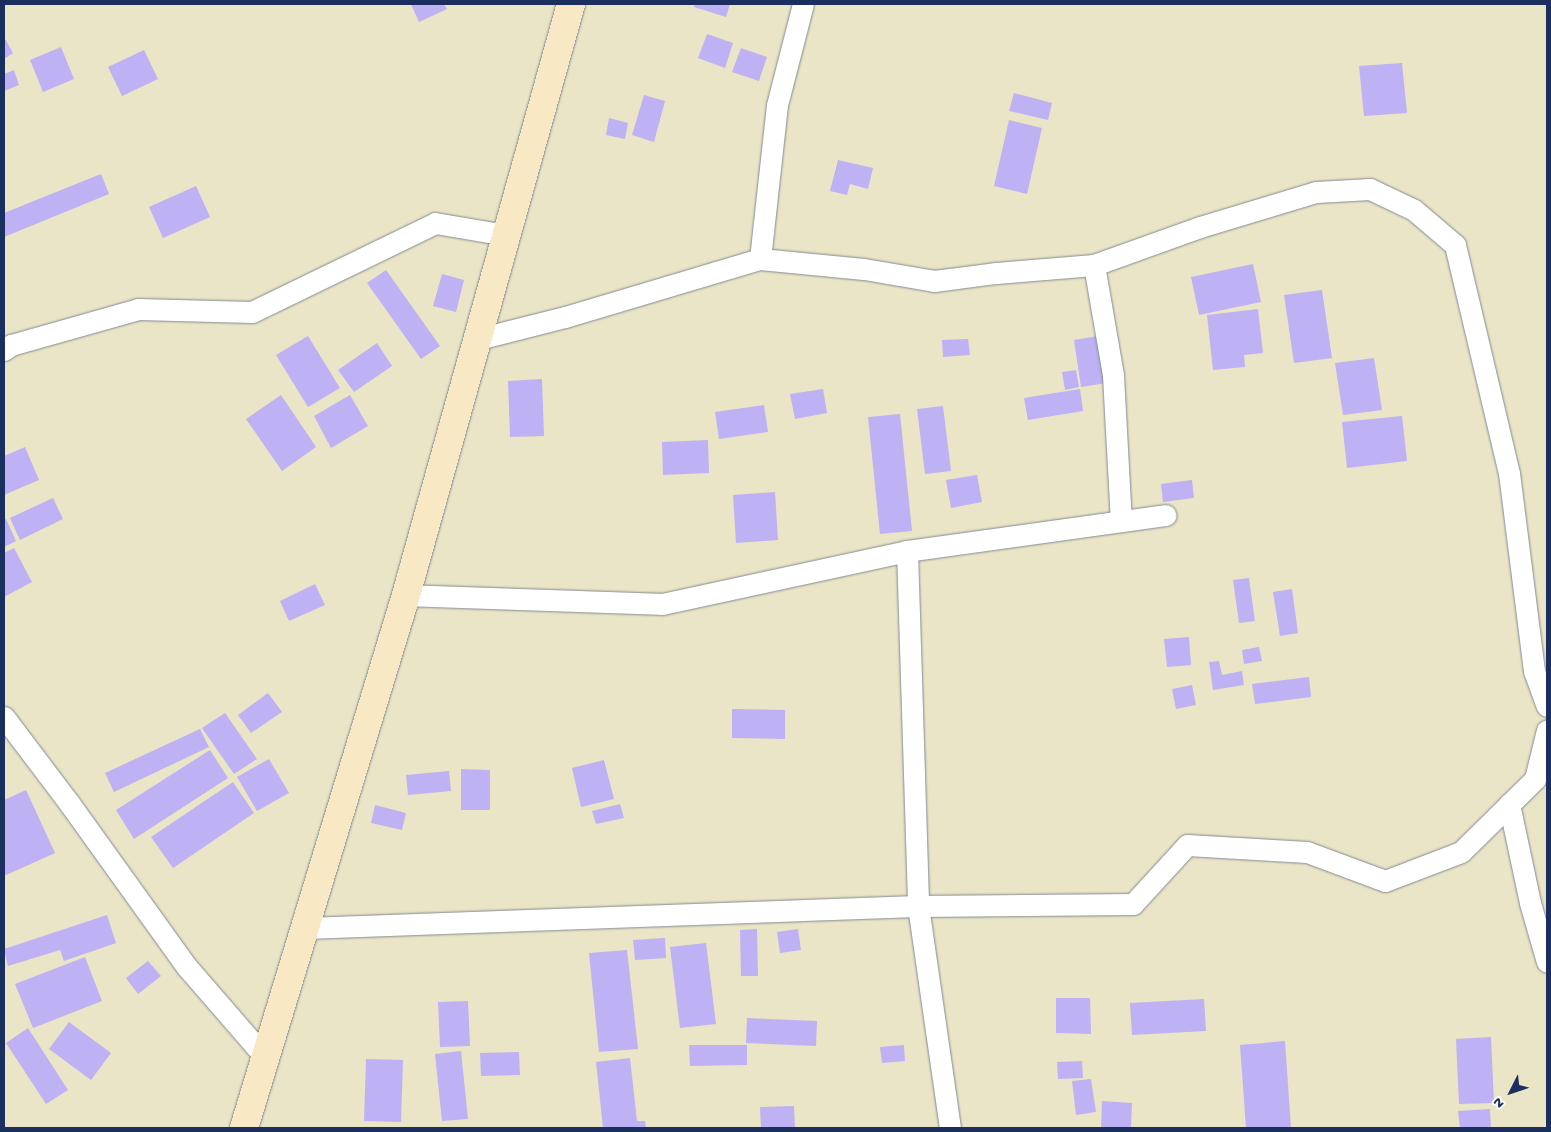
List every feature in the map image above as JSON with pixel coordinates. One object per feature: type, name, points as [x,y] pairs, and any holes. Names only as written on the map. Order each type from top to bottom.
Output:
[{"type":"street","points":[[244,1128],[406,595],[571,4]]},
{"type":"street","points":[[760,259],[777,104],[803,4]]},
{"type":"street","points":[[478,339],[564,317],[760,259],[864,269],[934,281],[996,273],[1094,265],[1200,227],[1316,192],[1370,189],[1414,210],[1455,244],[1509,473],[1534,671],[1547,706]]},
{"type":"street","points":[[6,342],[138,309],[252,312],[435,223],[506,235]]},
{"type":"street","points":[[1094,265],[1113,375],[1121,521]]},
{"type":"street","points":[[406,595],[662,604],[907,551],[1166,515]]},
{"type":"street","points":[[907,551],[918,906],[950,1128]]},
{"type":"street","points":[[4,717],[70,803],[187,967],[265,1057]]},
{"type":"street","points":[[305,928],[918,906],[1133,904],[1187,845],[1307,852],[1384,881],[1461,852],[1535,779],[1547,730]]},
{"type":"street","points":[[1509,804],[1530,903],[1547,962]]},
{"type":"building","points":[[411,4],[444,4],[447,9],[419,22]]},
{"type":"building","points":[[695,4],[730,4],[726,17],[694,7]]},
{"type":"building","points":[[707,34],[733,43],[725,68],[698,58]]},
{"type":"building","points":[[4,37],[13,53],[4,59]]},
{"type":"building","points":[[61,47],[74,79],[43,92],[30,60]]},
{"type":"building","points":[[741,48],[767,57],[759,81],[732,72]]},
{"type":"building","points":[[144,50],[158,79],[122,96],[108,67]]},
{"type":"building","points":[[1402,63],[1407,113],[1364,116],[1359,66]]},
{"type":"building","points":[[14,70],[19,85],[4,91],[4,74]]},
{"type":"building","points":[[1014,93],[1052,103],[1048,120],[1009,111]]},
{"type":"building","points":[[644,95],[665,101],[654,142],[632,135]]},
{"type":"building","points":[[609,118],[628,123],[625,139],[606,135]]},
{"type":"building","points":[[1009,120],[1042,128],[1027,194],[994,186]]},
{"type":"building","points":[[838,160],[873,168],[868,189],[850,184],[847,195],[830,191]]},
{"type":"building","points":[[101,174],[109,194],[4,237],[4,213]]},
{"type":"building","points":[[196,186],[210,217],[163,238],[149,207]]},
{"type":"building","points":[[1253,264],[1261,302],[1199,315],[1191,277]]},
{"type":"building","points":[[386,270],[440,346],[421,359],[367,283]]},
{"type":"building","points":[[442,274],[464,280],[456,312],[433,306]]},
{"type":"building","points":[[1322,290],[1332,358],[1294,363],[1284,295]]},
{"type":"building","points":[[1258,309],[1263,353],[1244,355],[1245,367],[1213,370],[1207,315]]},
{"type":"building","points":[[308,336],[340,388],[308,407],[276,355]]},
{"type":"building","points":[[1098,336],[1106,383],[1081,387],[1074,340]]},
{"type":"building","points":[[968,339],[970,355],[943,357],[942,340]]},
{"type":"building","points":[[377,343],[392,366],[354,392],[338,370]]},
{"type":"building","points":[[1374,358],[1382,410],[1343,415],[1335,363]]},
{"type":"building","points":[[1076,370],[1079,387],[1065,390],[1062,372]]},
{"type":"building","points":[[542,379],[544,436],[510,437],[508,381]]},
{"type":"building","points":[[823,389],[827,413],[795,419],[790,394]]},
{"type":"building","points":[[1080,389],[1083,411],[1028,420],[1024,398]]},
{"type":"building","points":[[281,395],[316,447],[282,471],[246,419]]},
{"type":"building","points":[[350,395],[368,426],[331,448],[314,416]]},
{"type":"building","points":[[764,405],[768,432],[719,439],[715,412]]},
{"type":"building","points":[[943,406],[951,471],[925,474],[917,409]]},
{"type":"building","points":[[900,414],[912,531],[880,534],[868,417]]},
{"type":"building","points":[[1402,416],[1407,461],[1347,468],[1342,422]]},
{"type":"building","points":[[708,440],[709,473],[663,475],[662,442]]},
{"type":"building","points":[[25,447],[39,480],[4,495],[4,456]]},
{"type":"building","points":[[977,475],[982,502],[951,508],[946,480]]},
{"type":"building","points":[[1192,480],[1194,498],[1163,502],[1161,484]]},
{"type":"building","points":[[775,492],[778,540],[736,543],[733,495]]},
{"type":"building","points":[[53,498],[63,519],[20,540],[10,518]]},
{"type":"building","points":[[6,519],[16,541],[4,547],[4,520]]},
{"type":"building","points":[[14,548],[32,582],[4,597],[4,553]]},
{"type":"building","points":[[1249,578],[1255,621],[1239,623],[1233,580]]},
{"type":"building","points":[[315,584],[325,605],[289,621],[280,601]]},
{"type":"building","points":[[1292,589],[1298,633],[1280,636],[1273,592]]},
{"type":"building","points":[[1189,637],[1191,665],[1167,667],[1164,639]]},
{"type":"building","points":[[1259,647],[1262,661],[1244,664],[1242,650]]},
{"type":"building","points":[[1219,661],[1222,675],[1242,671],[1244,685],[1213,690],[1209,662]]},
{"type":"building","points":[[1309,677],[1311,697],[1255,704],[1252,684]]},
{"type":"building","points":[[1192,685],[1196,705],[1176,709],[1172,689]]},
{"type":"building","points":[[268,693],[282,712],[251,733],[238,715]]},
{"type":"building","points":[[732,709],[785,710],[785,739],[732,738]]},
{"type":"building","points":[[225,713],[257,759],[234,774],[202,728]]},
{"type":"building","points":[[200,729],[209,747],[114,792],[105,773]]},
{"type":"building","points":[[210,750],[228,778],[134,839],[116,810]]},
{"type":"building","points":[[269,759],[289,793],[257,811],[237,777]]},
{"type":"building","points":[[604,760],[614,799],[581,807],[572,768]]},
{"type":"building","points":[[461,769],[490,770],[490,810],[461,810]]},
{"type":"building","points":[[449,771],[451,791],[408,795],[406,775]]},
{"type":"building","points":[[233,782],[254,813],[173,868],[151,837]]},
{"type":"building","points":[[26,790],[55,853],[4,876],[4,800]]},
{"type":"building","points":[[620,804],[624,818],[596,824],[592,811]]},
{"type":"building","points":[[375,805],[406,813],[402,830],[371,823]]},
{"type":"building","points":[[107,915],[116,943],[64,961],[60,950],[8,966],[4,949]]},
{"type":"building","points":[[757,929],[758,976],[741,976],[740,930]]},
{"type":"building","points":[[798,929],[801,950],[780,953],[777,932]]},
{"type":"building","points":[[665,938],[666,958],[635,960],[633,940]]},
{"type":"building","points":[[706,943],[716,1024],[680,1028],[670,947]]},
{"type":"building","points":[[627,950],[638,1049],[599,1052],[589,953]]},
{"type":"building","points":[[85,957],[102,1001],[33,1028],[15,984]]},
{"type":"building","points":[[148,961],[161,976],[138,994],[126,978]]},
{"type":"building","points":[[1056,998],[1090,998],[1091,1034],[1056,1033]]},
{"type":"building","points":[[1204,999],[1206,1031],[1132,1035],[1130,1003]]},
{"type":"building","points":[[468,1001],[470,1046],[440,1047],[438,1002]]},
{"type":"building","points":[[747,1018],[817,1021],[816,1046],[746,1043]]},
{"type":"building","points":[[69,1022],[111,1053],[91,1080],[49,1049]]},
{"type":"building","points":[[28,1028],[68,1090],[46,1104],[6,1043]]},
{"type":"building","points":[[1491,1037],[1494,1103],[1459,1104],[1456,1039]]},
{"type":"building","points":[[1285,1041],[1291,1128],[1246,1128],[1240,1045]]},
{"type":"building","points":[[689,1045],[747,1045],[747,1065],[690,1066]]},
{"type":"building","points":[[904,1045],[905,1061],[882,1063],[880,1047]]},
{"type":"building","points":[[461,1051],[468,1119],[442,1121],[435,1054]]},
{"type":"building","points":[[519,1052],[520,1075],[481,1076],[480,1053]]},
{"type":"building","points":[[630,1058],[637,1121],[645,1121],[646,1128],[603,1128],[596,1062]]},
{"type":"building","points":[[366,1059],[403,1060],[401,1122],[364,1121]]},
{"type":"building","points":[[1082,1061],[1083,1078],[1058,1079],[1057,1062]]},
{"type":"building","points":[[1091,1079],[1096,1112],[1076,1115],[1072,1081]]},
{"type":"building","points":[[1102,1101],[1132,1103],[1131,1128],[1101,1128]]},
{"type":"building","points":[[794,1106],[795,1128],[761,1128],[760,1107]]},
{"type":"building","points":[[1490,1109],[1491,1128],[1460,1128],[1458,1111]]}]
